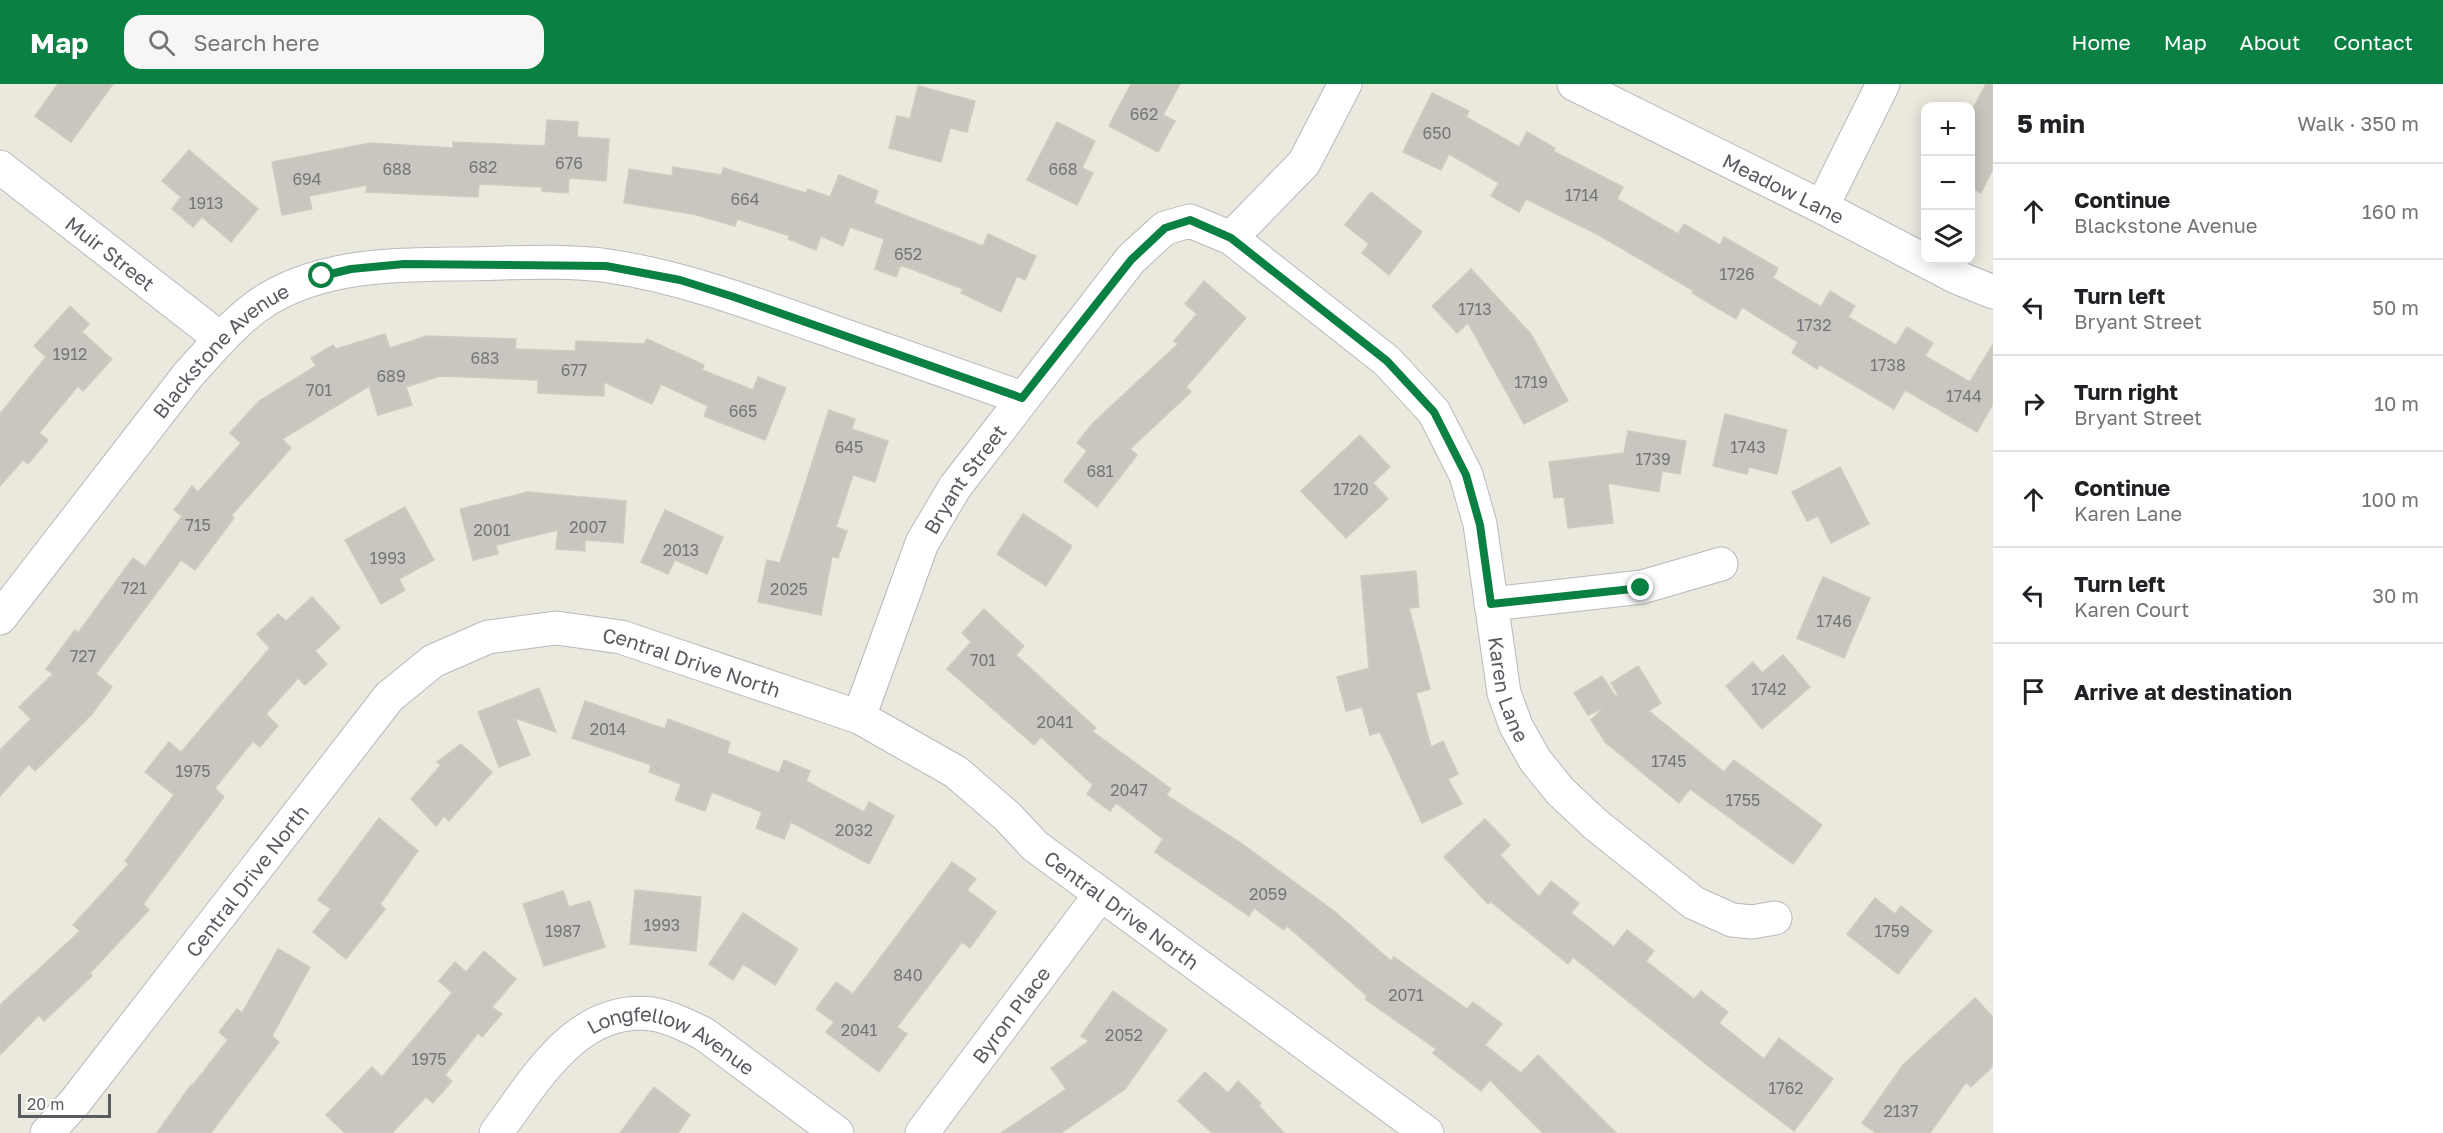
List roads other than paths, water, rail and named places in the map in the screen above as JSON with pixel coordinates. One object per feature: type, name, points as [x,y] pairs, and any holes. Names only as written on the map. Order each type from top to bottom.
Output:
[{"type":"street","points":[[1231,238],[1304,163],[1345,84]]},
{"type":"street","name":"Meadow Lane","points":[[1574,84],[1822,207],[1956,277],[1993,292]]},
{"type":"street","points":[[1822,207],[1883,84]]},
{"type":"street","name":"Muir Street","points":[[0,167],[221,339]]},
{"type":"street","name":"Bryant Street","points":[[859,717],[922,543],[955,487],[1022,398],[1131,260],[1165,228],[1190,220],[1231,238]]},
{"type":"street","name":"Karen Lane","points":[[1231,238],[1387,361],[1434,412],[1466,475],[1480,525],[1504,693],[1516,726],[1535,760],[1560,791],[1595,824],[1694,903],[1732,920],[1752,922],[1775,918]]},
{"type":"street","name":"Blackstone Avenue","points":[[0,618],[188,375],[221,339],[266,301],[296,285],[351,269],[404,264],[606,266],[680,280],[1022,398]]},
{"type":"street","points":[[1491,604],[1641,588],[1721,564]]},
{"type":"street","name":"Central Drive North","points":[[47,1133],[75,1102],[389,697],[433,661],[488,637],[556,628],[621,637],[859,717],[956,772],[1008,817],[1035,846],[1427,1133]]},
{"type":"street","name":"Byron Place","points":[[922,1133],[1101,895]]},
{"type":"street","name":"Longfellow Avenue","points":[[496,1133],[557,1052],[575,1036],[610,1020],[652,1014],[704,1034],[837,1133]]}]
